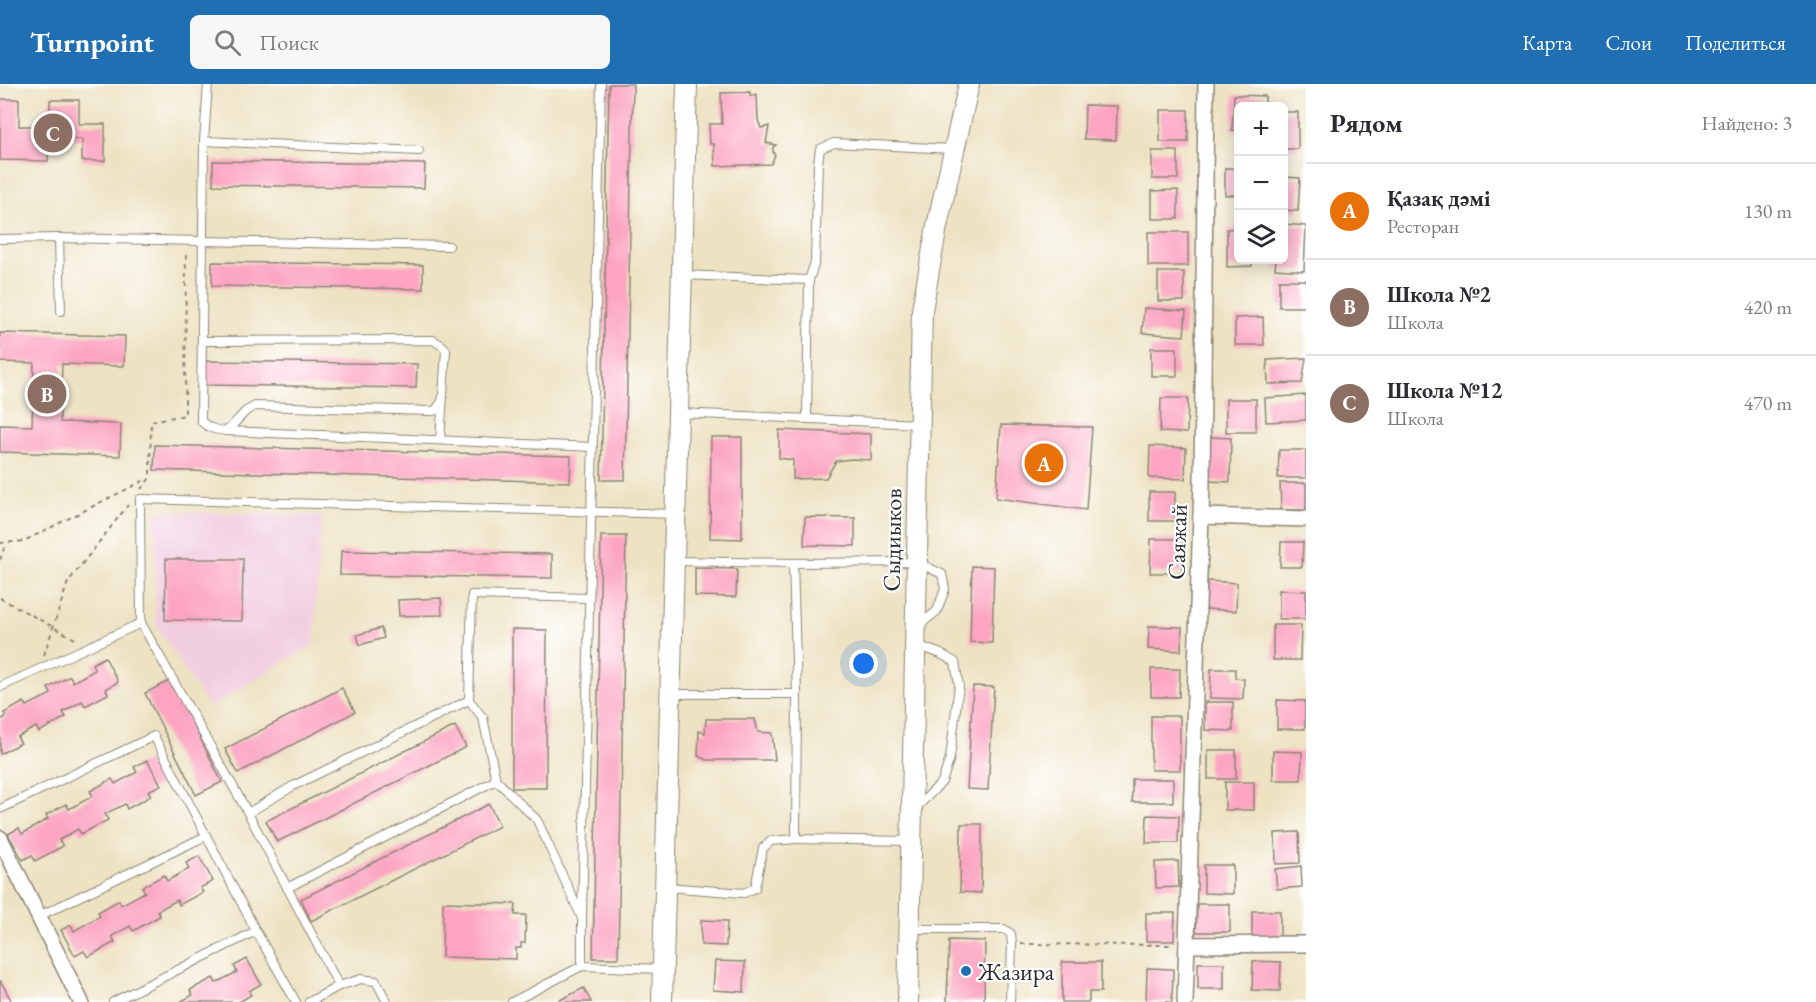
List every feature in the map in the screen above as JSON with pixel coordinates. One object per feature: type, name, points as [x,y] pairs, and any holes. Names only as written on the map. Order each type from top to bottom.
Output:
[{"type":"street","points":[[662,1002],[687,84]]},
{"type":"street","name":"Сыдиыков","points":[[908,1002],[922,310],[969,84]]},
{"type":"street","name":"Саяжай","points":[[1185,1002],[1201,516],[1206,84]]},
{"type":"street","points":[[1201,516],[1306,519]]},
{"type":"street","points":[[0,838],[81,1002]]},
{"type":"street","points":[[1187,945],[1306,944]]},
{"type":"lane","points":[[208,84],[204,141],[201,421],[210,429],[227,431],[593,447]]},
{"type":"lane","points":[[582,966],[601,84]]},
{"type":"lane","points":[[204,141],[419,151]]},
{"type":"lane","points":[[807,418],[809,280],[815,262],[820,149],[834,143],[954,149]]},
{"type":"lane","points":[[0,239],[59,238],[449,246]]},
{"type":"lane","points":[[59,238],[61,311]]},
{"type":"lane","points":[[681,275],[809,280]]},
{"type":"lane","points":[[202,340],[433,340],[446,350],[440,440]]},
{"type":"lane","points":[[227,431],[246,411],[255,406],[432,411],[436,410],[442,400]]},
{"type":"lane","points":[[677,413],[919,424]]},
{"type":"lane","points":[[339,986],[248,813],[141,623],[140,499],[675,514]]},
{"type":"lane","points":[[673,561],[917,562],[942,574],[945,589],[937,611],[915,636],[955,662],[959,685],[950,758],[942,782],[912,812]]},
{"type":"lane","points":[[793,563],[796,839]]},
{"type":"lane","points":[[582,918],[537,820],[496,780],[483,718],[469,700],[472,594],[590,598]]},
{"type":"lane","points":[[0,687],[141,623]]},
{"type":"lane","points":[[670,694],[796,694]]},
{"type":"lane","points":[[248,813],[292,786],[469,700]]},
{"type":"lane","points":[[0,809],[154,736],[256,931],[296,1002]]},
{"type":"lane","points":[[286,888],[496,780]]},
{"type":"lane","points":[[39,916],[206,836]]},
{"type":"lane","points":[[665,886],[744,893],[755,888],[763,848],[771,841],[796,839],[911,841]]},
{"type":"lane","points":[[910,928],[1004,929],[1011,934],[1010,1002]]},
{"type":"lane","points":[[113,1002],[256,931]]},
{"type":"lane","points":[[512,1002],[582,966],[662,969]]},
{"type":"lane","points":[[309,1002],[339,986],[362,979],[376,981],[387,1002]]},
{"type":"path","points":[[136,495],[150,477],[151,421],[185,415],[186,242]]},
{"type":"path","points":[[0,543],[24,541],[150,477]]},
{"type":"path","points":[[40,669],[68,582],[130,504]]},
{"type":"path","points":[[0,560],[6,543]]},
{"type":"path","points":[[0,598],[89,646]]},
{"type":"path","points":[[1012,944],[1187,945]]},
{"type":"shaded area","points":[[155,511],[321,516],[314,644],[209,708],[156,625]]},
{"type":"building","points":[[609,84],[633,84],[625,480],[601,480]]},
{"type":"building","points":[[750,92],[750,96],[757,94],[758,120],[761,128],[769,126],[766,143],[776,145],[773,147],[775,155],[771,164],[715,166],[714,144],[710,144],[709,124],[722,124],[721,93]]},
{"type":"building","points":[[1234,95],[1265,96],[1265,102],[1234,102],[1234,130],[1232,130]]},
{"type":"building","points":[[0,99],[19,99],[19,126],[50,126],[50,100],[79,100],[79,124],[105,124],[105,161],[82,161],[82,139],[48,139],[48,161],[0,160]]},
{"type":"building","points":[[1085,105],[1117,106],[1116,140],[1084,139]]},
{"type":"building","points":[[1160,110],[1188,110],[1188,142],[1160,142]]},
{"type":"building","points":[[1288,112],[1298,112],[1298,149],[1288,149]]},
{"type":"building","points":[[1152,151],[1178,151],[1178,179],[1152,179]]},
{"type":"building","points":[[213,161],[425,164],[424,188],[213,185]]},
{"type":"building","points":[[1225,168],[1234,168],[1234,195],[1225,195]]},
{"type":"building","points":[[1288,177],[1300,178],[1298,211],[1288,210]]},
{"type":"building","points":[[1178,190],[1178,219],[1152,219],[1152,191]]},
{"type":"building","points":[[1288,224],[1306,226],[1304,271],[1275,269],[1276,264],[1288,264]]},
{"type":"building","points":[[1234,228],[1234,264],[1252,264],[1252,266],[1227,267],[1227,229]]},
{"type":"building","points":[[1148,232],[1188,232],[1188,266],[1148,266]]},
{"type":"building","points":[[212,262],[423,265],[423,289],[212,286]]},
{"type":"building","points":[[1158,272],[1184,272],[1184,301],[1158,301]]},
{"type":"building","points":[[1279,280],[1306,280],[1306,307],[1279,307]]},
{"type":"building","points":[[1144,308],[1186,311],[1184,336],[1142,333]]},
{"type":"building","points":[[1263,317],[1264,345],[1235,345],[1235,318]]},
{"type":"building","points":[[0,333],[125,336],[124,366],[62,364],[60,422],[121,424],[120,456],[0,452],[0,425],[32,426],[34,363],[0,362]]},
{"type":"building","points":[[1151,348],[1177,348],[1177,376],[1151,376]]},
{"type":"building","points":[[1306,358],[1302,383],[1268,384],[1267,360]]},
{"type":"building","points":[[205,361],[417,364],[416,388],[205,385]]},
{"type":"building","points":[[1306,395],[1306,420],[1266,422],[1265,398]]},
{"type":"building","points":[[1161,398],[1188,398],[1187,433],[1160,432]]},
{"type":"building","points":[[1226,399],[1256,399],[1256,432],[1226,432]]},
{"type":"building","points":[[1001,425],[1092,427],[1086,510],[996,498]]},
{"type":"building","points":[[779,430],[871,434],[871,460],[836,461],[826,478],[793,479],[793,460],[779,458]]},
{"type":"building","points":[[711,437],[742,437],[742,539],[710,538]]},
{"type":"building","points":[[1209,437],[1231,438],[1230,482],[1208,481]]},
{"type":"building","points":[[155,445],[571,456],[570,482],[154,470]]},
{"type":"building","points":[[1150,446],[1186,448],[1185,479],[1149,478]]},
{"type":"building","points":[[1279,450],[1306,450],[1306,478],[1278,478]]},
{"type":"building","points":[[1280,483],[1306,483],[1306,510],[1281,510]]},
{"type":"building","points":[[1149,492],[1175,492],[1175,521],[1149,521]]},
{"type":"building","points":[[805,517],[855,518],[855,546],[804,545]]},
{"type":"building","points":[[601,536],[626,536],[618,958],[593,958]]},
{"type":"building","points":[[1151,539],[1183,539],[1182,573],[1150,573]]},
{"type":"building","points":[[1281,542],[1303,542],[1302,567],[1280,567]]},
{"type":"building","points":[[341,551],[552,554],[552,578],[340,575]]},
{"type":"building","points":[[166,559],[243,559],[242,621],[165,620]]},
{"type":"building","points":[[972,566],[994,567],[992,643],[970,642]]},
{"type":"building","points":[[695,568],[737,569],[736,597],[695,596]]},
{"type":"building","points":[[1207,581],[1237,583],[1236,611],[1206,609]]},
{"type":"building","points":[[1279,590],[1306,591],[1306,619],[1279,619]]},
{"type":"building","points":[[441,598],[442,615],[399,616],[398,600]]},
{"type":"building","points":[[1273,625],[1301,625],[1300,660],[1273,660]]},
{"type":"building","points":[[1149,626],[1182,627],[1181,651],[1148,649]]},
{"type":"building","points":[[381,628],[384,638],[360,645],[357,635]]},
{"type":"building","points":[[512,629],[547,630],[546,788],[512,788]]},
{"type":"building","points":[[105,657],[118,682],[106,689],[108,694],[85,706],[82,701],[63,712],[66,717],[39,732],[36,727],[17,737],[21,743],[0,754],[0,720],[6,717],[4,713],[24,702],[27,706],[51,694],[48,688],[70,676],[73,682],[95,670],[92,664]]},
{"type":"building","points":[[1151,669],[1180,669],[1179,697],[1151,697]]},
{"type":"building","points":[[1211,669],[1235,669],[1235,678],[1244,679],[1243,699],[1210,698]]},
{"type":"building","points":[[171,680],[222,782],[196,795],[145,693]]},
{"type":"building","points":[[973,686],[994,687],[988,790],[967,789]]},
{"type":"building","points":[[342,688],[355,712],[238,773],[225,749]]},
{"type":"building","points":[[1277,700],[1305,701],[1305,729],[1277,729]]},
{"type":"building","points":[[1205,702],[1233,702],[1233,731],[1205,730]]},
{"type":"building","points":[[1151,716],[1180,716],[1180,770],[1151,770]]},
{"type":"building","points":[[706,719],[755,719],[758,732],[772,733],[775,760],[707,760],[698,756],[699,731],[705,733]]},
{"type":"building","points":[[455,726],[466,747],[277,842],[266,821]]},
{"type":"building","points":[[1208,750],[1236,750],[1236,779],[1208,779]]},
{"type":"building","points":[[1273,751],[1302,752],[1301,780],[1273,780]]},
{"type":"building","points":[[147,760],[161,785],[148,791],[151,796],[127,809],[125,804],[105,814],[108,820],[81,834],[78,829],[59,840],[63,846],[35,861],[32,855],[23,860],[8,834],[19,828],[22,834],[48,819],[46,815],[66,804],[69,809],[93,796],[90,791],[112,779],[115,784],[137,772],[134,767]]},
{"type":"building","points":[[1132,779],[1173,779],[1173,802],[1132,802]]},
{"type":"building","points":[[1225,782],[1254,782],[1254,810],[1225,810]]},
{"type":"building","points":[[489,804],[500,826],[311,921],[301,899]]},
{"type":"building","points":[[1147,815],[1179,816],[1178,843],[1146,843]]},
{"type":"building","points":[[961,824],[982,824],[981,893],[960,892]]},
{"type":"building","points":[[1299,832],[1300,863],[1276,864],[1275,833]]},
{"type":"building","points":[[199,856],[213,881],[200,888],[203,892],[179,905],[177,900],[157,911],[160,916],[133,931],[130,926],[112,936],[115,942],[88,957],[84,951],[75,956],[61,930],[71,925],[74,931],[100,916],[98,912],[119,900],[121,905],[145,892],[142,887],[164,875],[167,881],[189,869],[186,863]]},
{"type":"building","points":[[1178,861],[1179,887],[1156,888],[1155,862]]},
{"type":"building","points":[[1204,865],[1233,865],[1233,894],[1204,893]]},
{"type":"building","points":[[1301,866],[1302,887],[1277,889],[1275,869]]},
{"type":"building","points":[[443,902],[516,904],[515,915],[526,915],[525,943],[521,943],[521,948],[516,948],[516,959],[442,957]]},
{"type":"building","points":[[1197,904],[1230,904],[1230,932],[1196,932]]},
{"type":"building","points":[[1252,911],[1280,911],[1280,940],[1252,940]]},
{"type":"building","points":[[1146,913],[1175,913],[1174,941],[1146,941]]},
{"type":"building","points":[[701,920],[727,921],[726,946],[701,945]]},
{"type":"building","name":"Жазира","points":[[949,940],[985,941],[984,1002],[947,1002]]},
{"type":"building","points":[[247,959],[261,984],[249,991],[251,995],[239,1002],[180,1002],[193,995],[190,990],[213,978],[216,983],[237,972],[234,966]]},
{"type":"building","points":[[715,961],[745,962],[744,992],[713,990]]},
{"type":"building","points":[[1253,961],[1281,962],[1280,991],[1252,990]]},
{"type":"building","points":[[1062,962],[1101,962],[1101,992],[1089,992],[1089,1002],[1062,1002]]},
{"type":"building","points":[[1198,963],[1224,963],[1224,989],[1198,989]]},
{"type":"building","points":[[1147,968],[1173,969],[1172,1002],[1146,1002]]},
{"type":"building","points":[[0,980],[12,1002],[0,1002]]},
{"type":"building","points":[[584,988],[591,1002],[556,1002]]},
{"type":"place","name":"Школа №12","points":[[53,133]]},
{"type":"place","name":"Школа №2","points":[[47,394]]},
{"type":"place","name":"Қазақ дәмі","points":[[1044,463]]},
{"type":"place","name":"Жазира","points":[[966,971]]}]
